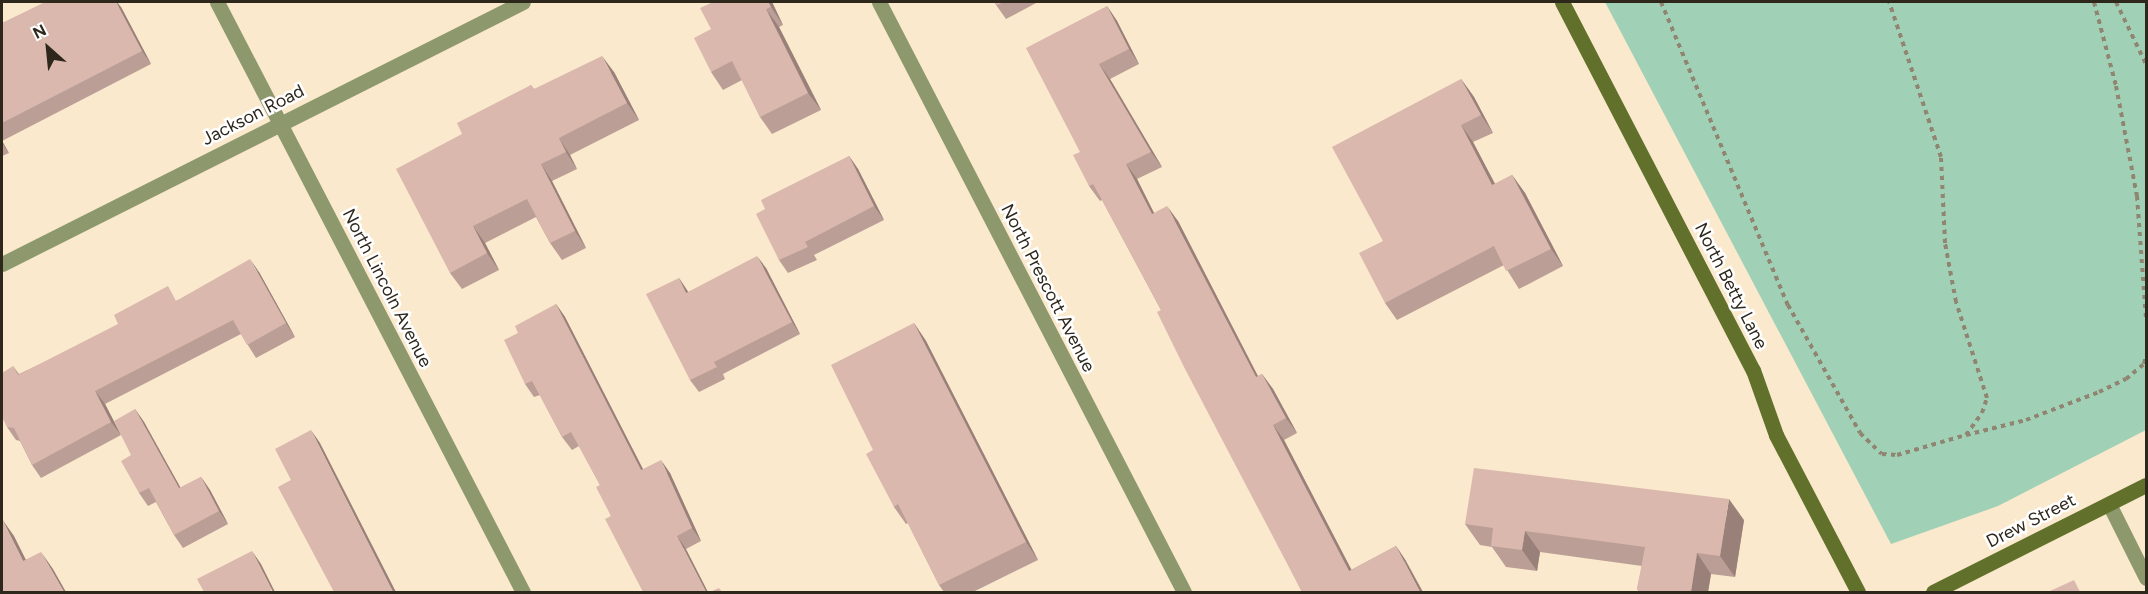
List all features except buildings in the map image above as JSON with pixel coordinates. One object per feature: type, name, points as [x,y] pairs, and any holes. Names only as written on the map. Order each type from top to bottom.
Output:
[{"type":"street","name":"North Lincoln Avenue","points":[[217,2],[523,592]]},
{"type":"street","name":"Jackson Road","points":[[2,264],[523,2]]},
{"type":"street","name":"North Prescott Avenue","points":[[879,2],[1184,592]]},
{"type":"street","name":"North Betty Lane","points":[[1562,2],[1753,370],[1776,435],[1858,592]]},
{"type":"street","name":"Drew Street","points":[[1933,592],[2146,485]]},
{"type":"street","points":[[2109,504],[2146,578]]},
{"type":"path","points":[[1661,2],[1766,260],[1860,433],[1882,454],[1897,455],[2026,420],[2126,379],[2144,364],[2146,355]]},
{"type":"path","points":[[1889,2],[1941,157],[1952,282],[1987,398],[1982,413],[1966,435]]},
{"type":"path","points":[[2094,2],[2116,86],[2137,196],[2146,318]]},
{"type":"path","points":[[2116,2],[2146,64]]},
{"type":"green space","points":[[1605,2],[2146,2],[2146,430],[1998,506],[1891,544]]}]
